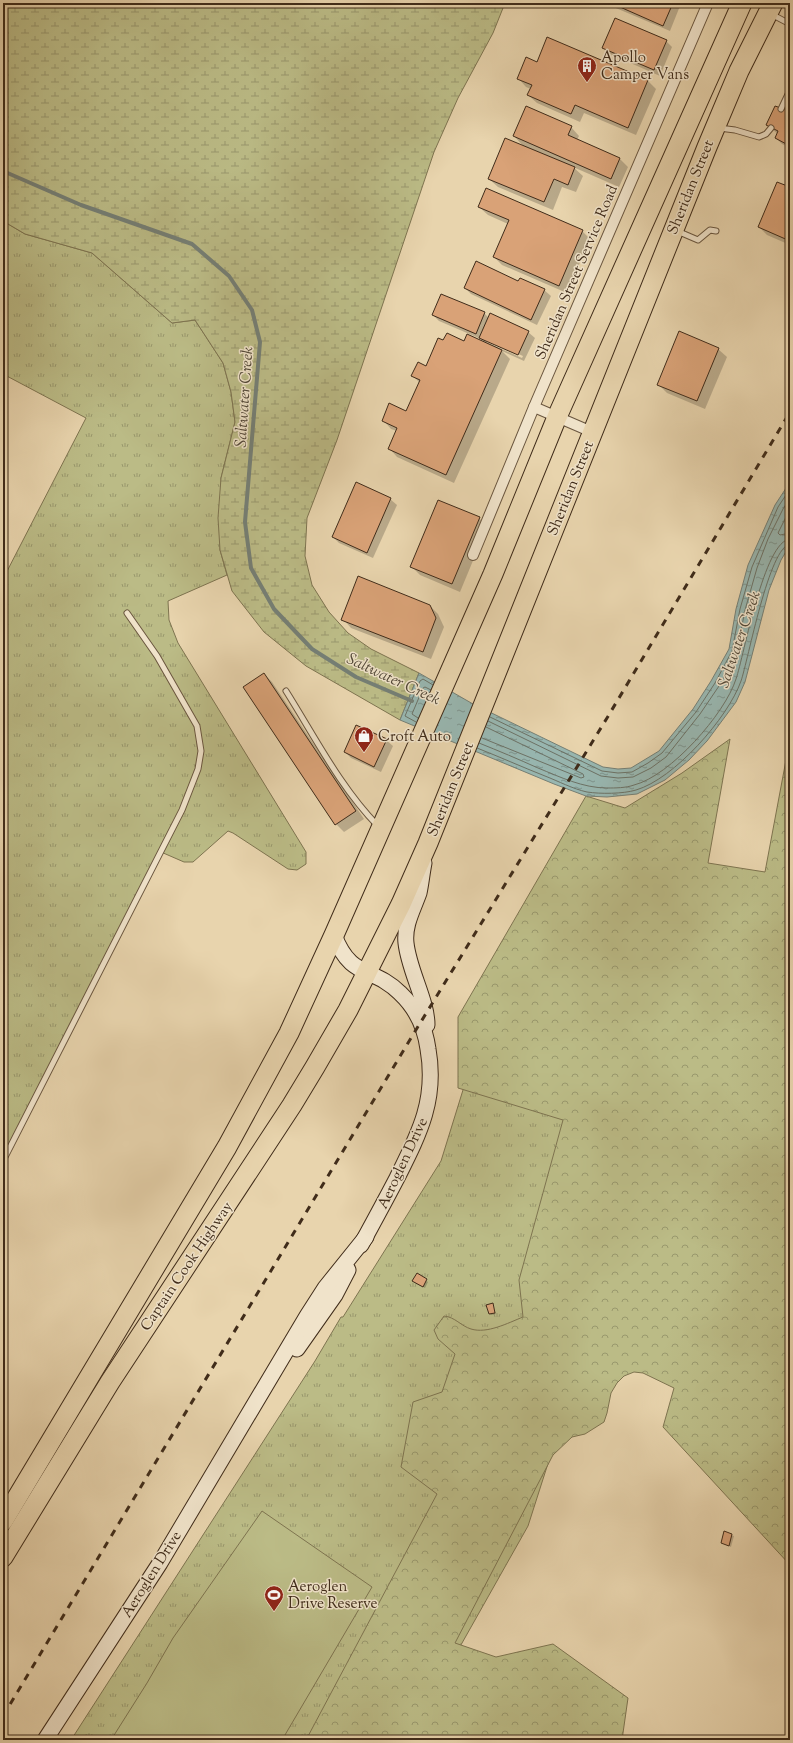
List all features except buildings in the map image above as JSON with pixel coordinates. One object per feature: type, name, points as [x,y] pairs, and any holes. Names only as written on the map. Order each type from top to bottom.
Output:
[{"type":"highway","name":"Sheridan Street","points":[[334,935],[506,542],[557,417],[742,3]]},
{"type":"highway","name":"Sheridan Street","points":[[366,973],[401,904],[428,843],[673,230],[715,128],[770,8]]},
{"type":"highway","name":"Captain Cook Highway","points":[[3,1521],[236,1130],[288,1033],[334,935]]},
{"type":"highway","name":"Captain Cook Highway","points":[[3,1557],[110,1382],[292,1105],[348,1010],[366,973]]},
{"type":"street","name":"Sheridan Street Service Road","points":[[473,555],[534,407],[708,3]]},
{"type":"street","points":[[534,407],[592,432]]},
{"type":"street","name":"Aeroglen Drive","points":[[427,1038],[427,1013],[411,970],[405,941],[406,929],[418,894],[428,843]]},
{"type":"street","name":"Aeroglen Drive","points":[[45,1740],[160,1563],[322,1293],[366,1237],[424,1122],[429,1102],[431,1064],[427,1038],[422,1022],[400,992],[388,983],[357,969],[344,956],[334,935]]},
{"type":"lane","points":[[770,8],[790,24]]},
{"type":"lane","points":[[781,109],[790,90]]},
{"type":"lane","points":[[715,128],[735,130],[759,137],[766,134],[771,128]]},
{"type":"lane","points":[[673,230],[695,240],[699,239],[708,230],[716,232]]},
{"type":"lane","points":[[3,1161],[182,810],[198,770],[201,751],[197,726],[157,656],[127,614]]},
{"type":"lane","points":[[286,691],[346,788],[363,810],[381,829]]},
{"type":"green space","points":[[3,3],[505,3],[493,33],[458,98],[434,152],[337,440],[307,518],[305,556],[312,585],[329,612],[348,633],[371,649],[419,673],[400,720],[306,666],[264,632],[232,591],[220,550],[218,518],[221,478],[235,422],[231,392],[223,363],[195,320],[172,323],[92,253],[25,234],[3,221]]},
{"type":"green space","points":[[3,221],[25,234],[92,253],[172,323],[195,320],[223,363],[231,392],[235,422],[221,478],[220,550],[227,575],[168,601],[169,620],[178,643],[306,852],[306,864],[297,870],[288,869],[228,831],[193,862],[184,862],[161,852],[3,1161],[3,579],[86,418],[3,374]]},
{"type":"green space","points":[[730,739],[708,863],[765,872],[786,760],[790,753],[790,1565],[663,1427],[674,1388],[643,1373],[634,1372],[624,1376],[617,1383],[611,1393],[604,1422],[585,1434],[572,1437],[553,1455],[455,1643],[496,1657],[553,1644],[628,1698],[622,1740],[306,1740],[437,1494],[401,1467],[413,1402],[442,1392],[455,1354],[438,1339],[434,1330],[444,1316],[451,1318],[467,1328],[477,1330],[491,1329],[523,1317],[519,1280],[563,1120],[458,1088],[458,1017],[586,796],[625,808],[682,773]]},
{"type":"green space","points":[[467,1077],[610,1108],[568,1401],[528,1526],[444,1675],[411,1740],[71,1740],[315,1361],[341,1317],[343,1317],[441,1161]]},
{"type":"green space","name":"Aeroglen Drive Reserve","points":[[262,1511],[372,1587],[282,1740],[111,1740],[173,1638]]},
{"type":"green space","points":[[790,1627],[790,1740],[783,1740],[786,1735]]},
{"type":"water","points":[[790,482],[790,545],[781,560],[769,590],[745,682],[736,702],[707,741],[689,760],[665,780],[637,794],[607,797],[586,796],[400,720],[419,673],[473,704],[603,767],[618,769],[631,768],[659,751],[693,709],[729,649],[736,609],[748,565],[775,505]]},
{"type":"waterway","name":"Saltwater Creek","points":[[3,171],[81,205],[192,244],[229,276],[252,310],[260,342],[245,522],[251,568],[274,609],[312,649],[356,677],[412,701]]},
{"type":"railway","points":[[3,1716],[411,1038],[607,718],[790,412]]},
{"type":"place","name":"Apollo Camper Vans","points":[[587,83]]},
{"type":"place","name":"Croft Auto","points":[[364,753]]},
{"type":"place","name":"Aeroglen Drive Reserve","points":[[274,1612]]}]
